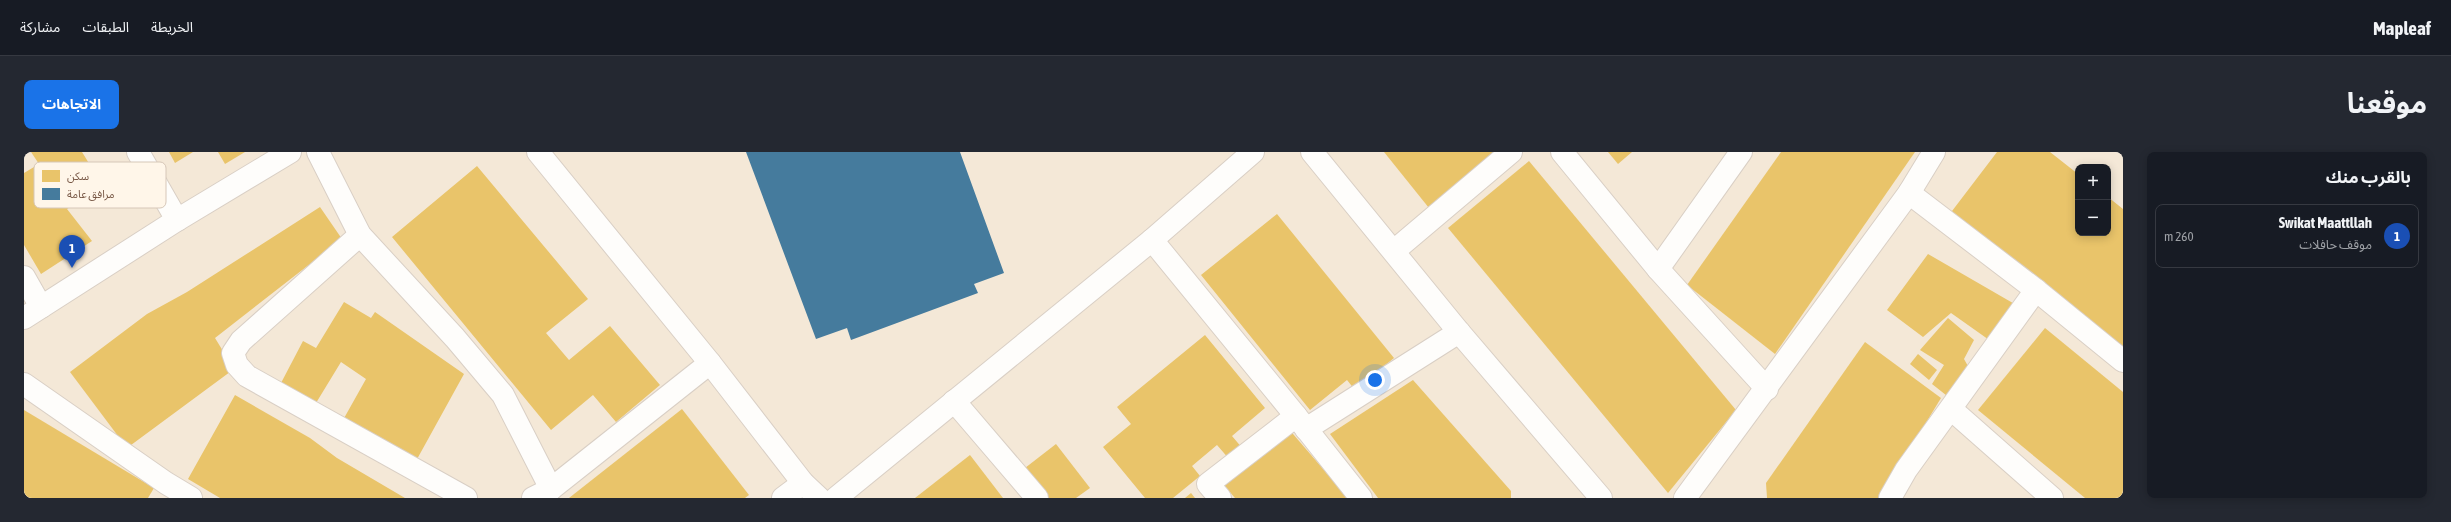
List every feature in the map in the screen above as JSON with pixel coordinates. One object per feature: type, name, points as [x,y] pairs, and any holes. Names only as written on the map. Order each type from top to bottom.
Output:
[{"type":"street","points":[[138,152],[144,162]]},
{"type":"street","points":[[24,277],[33,313],[177,220],[290,152]]},
{"type":"street","points":[[318,152],[360,235],[455,338],[503,395],[542,494],[710,363]]},
{"type":"street","points":[[538,152],[710,363],[802,483],[819,498]]},
{"type":"street","points":[[836,498],[1152,240],[1253,152]]},
{"type":"street","points":[[1312,152],[1460,332],[1601,498]]},
{"type":"street","points":[[1394,251],[1511,152]]},
{"type":"street","points":[[1562,152],[1658,268],[1767,389]]},
{"type":"street","points":[[1658,268],[1741,152]]},
{"type":"street","points":[[1685,498],[1767,389],[1909,193],[1934,152]]},
{"type":"street","points":[[1909,193],[2036,290],[2123,361]]},
{"type":"street","points":[[166,201],[177,220]]},
{"type":"street","points":[[360,235],[241,341],[233,353],[237,365],[247,376],[466,498]]},
{"type":"street","points":[[1152,240],[1301,422],[1361,498]]},
{"type":"street","points":[[1890,498],[1906,470],[2036,290]]},
{"type":"street","points":[[1220,498],[1208,484],[1301,422],[1460,332]]},
{"type":"street","points":[[24,384],[162,491],[191,498]]},
{"type":"street","points":[[954,401],[1037,498]]},
{"type":"street","points":[[1951,409],[2052,498]]},
{"type":"street","points":[[784,498],[802,483]]},
{"type":"shaded area","points":[[24,152],[2123,152],[2123,498],[24,498]]},
{"type":"building: سكن","points":[[31,152],[82,152],[88,162],[38,162]]},
{"type":"building: سكن","points":[[169,152],[193,152],[175,163]]},
{"type":"building: سكن","points":[[218,152],[245,152],[225,164]]},
{"type":"building: سكن","points":[[1384,152],[1498,152],[1429,208]]},
{"type":"building: سكن","points":[[1608,152],[1632,152],[1618,164]]},
{"type":"building: سكن","points":[[1781,152],[1915,152],[1775,354],[1687,285]]},
{"type":"building: سكن","points":[[1997,152],[2050,152],[2075,172],[2075,236],[2111,236],[2111,199],[2123,209],[2123,351],[1949,215]]},
{"type":"building: سكن","points":[[1529,161],[1736,410],[1668,493],[1448,228]]},
{"type":"building: سكن","points":[[477,166],[588,299],[546,333],[569,360],[610,326],[660,385],[616,422],[593,395],[551,430],[392,237]]},
{"type":"building: سكن","points":[[34,167],[34,208],[69,208],[67,209],[92,241],[41,274],[24,245],[24,173]]},
{"type":"building: سكن","points":[[320,207],[342,239],[215,338],[234,369],[127,448],[70,372],[147,314],[187,292]]},
{"type":"building: سكن","points":[[1277,214],[1394,358],[1355,390],[1347,380],[1310,410],[1201,275]]},
{"type":"building: سكن","points":[[1928,254],[2018,306],[1992,342],[1951,313],[1923,337],[1887,310]]},
{"type":"building: سكن","points":[[344,302],[371,318],[375,312],[464,374],[416,461],[343,420],[366,379],[341,362],[316,403],[281,383],[303,341],[316,348]]},
{"type":"building: سكن","points":[[1948,318],[1974,340],[1964,359],[1969,368],[1951,399],[1932,384],[1944,365],[1920,350]]},
{"type":"building: سكن","points":[[2045,328],[2123,392],[2123,498],[2085,498],[1978,410]]},
{"type":"building: سكن","points":[[1205,335],[1265,408],[1232,436],[1243,449],[1230,460],[1217,445],[1192,466],[1200,476],[1173,498],[1145,498],[1103,447],[1131,424],[1117,407]]},
{"type":"building: سكن","points":[[1865,342],[1941,398],[1904,459],[1878,498],[1767,498],[1766,483]]},
{"type":"building: سكن","points":[[1918,354],[1937,370],[1929,380],[1910,364]]},
{"type":"building: سكن","points":[[1413,380],[1511,491],[1511,498],[1378,498],[1330,434]]},
{"type":"building: سكن","points":[[235,395],[310,438],[337,458],[405,498],[220,498],[188,479]]},
{"type":"building: سكن","points":[[682,409],[749,495],[745,498],[569,498]]},
{"type":"building: سكن","points":[[24,410],[154,488],[148,498],[24,498]]},
{"type":"building: سكن","points":[[1287,427],[1348,498],[1235,498],[1222,483]]},
{"type":"building: سكن","points":[[1056,444],[1090,488],[1076,498],[1048,498],[1025,468]]},
{"type":"building: سكن","points":[[970,455],[1003,498],[915,498]]},
{"type":"building: سكن","points":[[1191,493],[1195,498],[1185,498]]},
{"type":"building: مرافق عامة","points":[[746,152],[960,152],[1004,273],[974,284],[978,293],[851,340],[847,328],[816,339]]},
{"type":"place","name":"Swikat Maattllah","points":[[72,268]]}]
